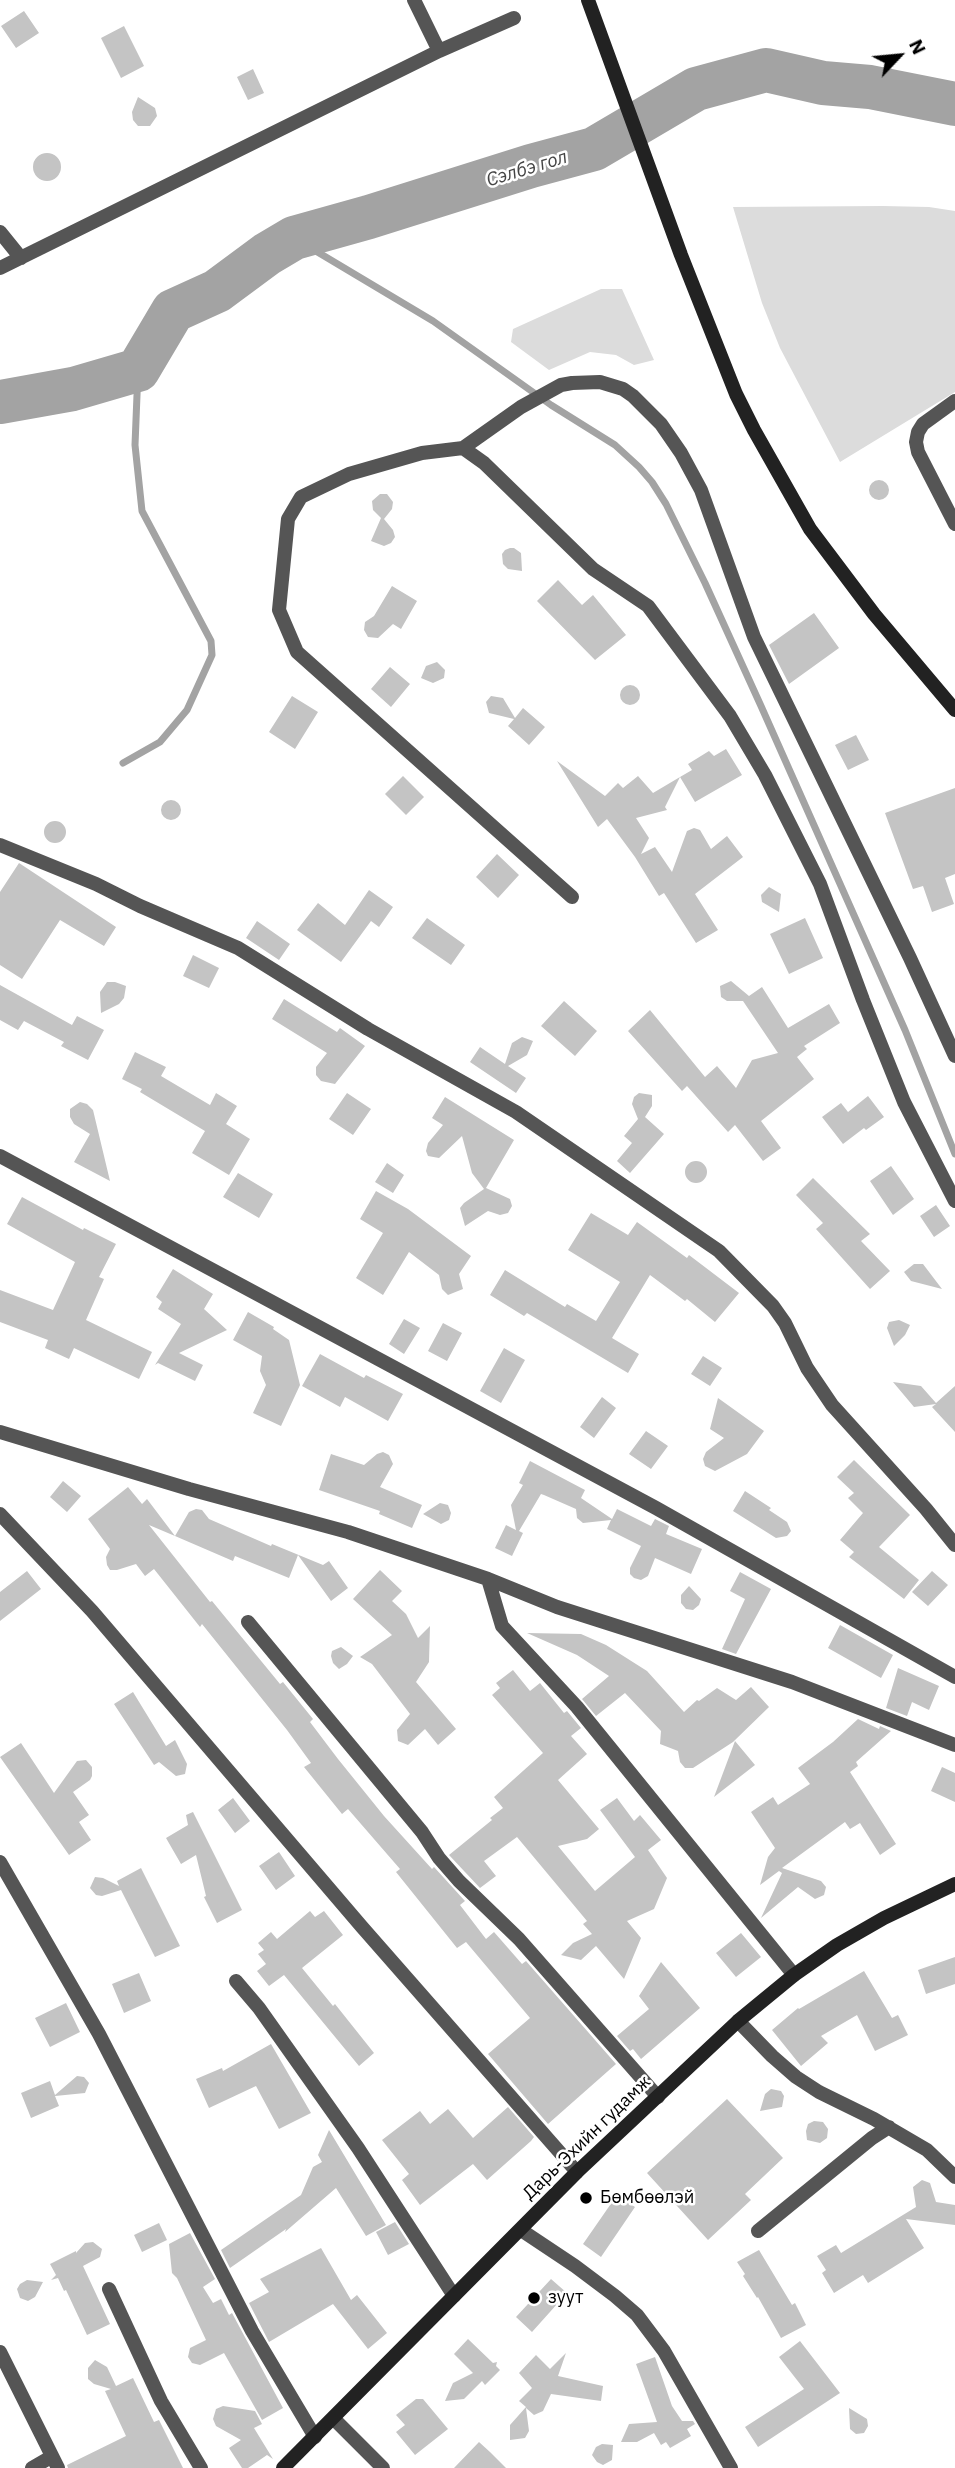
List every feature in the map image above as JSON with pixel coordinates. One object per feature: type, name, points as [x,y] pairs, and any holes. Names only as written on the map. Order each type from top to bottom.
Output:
[{"type":"main road","points":[[589,1],[681,255],[736,394],[770,460],[803,518],[874,614],[955,710]]},
{"type":"main road","name":"Дарь-Эхийн гудамж","points":[[283,2468],[577,2172],[738,2021],[794,1975],[838,1945],[884,1918],[955,1884]]},
{"type":"street","points":[[414,0],[439,51]]},
{"type":"street","points":[[0,268],[439,51],[514,18]]},
{"type":"street","points":[[0,232],[21,258]]},
{"type":"street","points":[[572,897],[297,652],[279,610],[288,519],[301,497],[349,474],[422,453],[463,448],[522,407],[561,385],[600,382],[623,389],[652,415],[681,453],[711,513],[754,637],[955,1056]]},
{"type":"street","points":[[955,401],[923,424],[916,443],[918,453],[955,524]]},
{"type":"street","points":[[463,448],[494,472],[593,569],[648,606],[730,716],[765,775],[820,884],[904,1102],[955,1201]]},
{"type":"street","points":[[0,845],[96,884],[238,948],[368,1029],[516,1112],[719,1251],[773,1306],[785,1323],[807,1368],[832,1405],[955,1545]]},
{"type":"street","points":[[0,1156],[656,1508],[955,1677]]},
{"type":"street","points":[[0,1432],[188,1489],[348,1532],[488,1579],[557,1607],[792,1682],[955,1745]]},
{"type":"street","points":[[0,1514],[92,1611],[362,1927],[577,2172]]},
{"type":"street","points":[[488,1579],[502,1626],[577,1707],[794,1975]]},
{"type":"street","points":[[248,1622],[422,1832],[453,1874],[519,1939],[657,2097]]},
{"type":"street","points":[[0,1862],[99,2034],[252,2331],[315,2437]]},
{"type":"street","points":[[236,1981],[259,2008],[358,2148],[454,2296]]},
{"type":"street","points":[[738,2021],[796,2077],[927,2150],[955,2177]]},
{"type":"street","points":[[758,2231],[888,2127]]},
{"type":"street","points":[[522,2230],[575,2266],[637,2315],[664,2351],[731,2468]]},
{"type":"street","points":[[109,2288],[161,2401],[201,2468]]},
{"type":"street","points":[[0,2352],[55,2462],[32,2468]]},
{"type":"street","points":[[334,2419],[383,2468]]},
{"type":"shaded area","points":[[733,207],[929,207],[955,211],[955,392],[840,462],[780,348],[762,303]]},
{"type":"shaded area","points":[[601,289],[622,289],[654,360],[634,365],[616,355],[590,352],[549,370],[511,342],[513,329]]},
{"type":"building","points":[[24,11],[39,33],[16,48],[1,26]]},
{"type":"building","points":[[124,26],[144,66],[121,78],[101,38]]},
{"type":"building","points":[[253,69],[264,93],[248,100],[237,77]]},
{"type":"building","points":[[138,97],[155,108],[157,116],[150,126],[138,126],[133,120],[132,112]]},
{"type":"building","points":[[47,153],[57,157],[61,167],[57,177],[47,181],[37,177],[33,167],[37,157]]},
{"type":"building","points":[[879,480],[886,483],[889,490],[886,497],[879,500],[872,497],[869,490],[872,483]]},
{"type":"building","points":[[380,494],[387,494],[393,502],[392,509],[384,519],[395,537],[391,543],[384,546],[371,541],[381,518],[373,510],[372,501]]},
{"type":"building","points":[[510,548],[521,553],[522,571],[508,569],[503,564],[502,554]]},
{"type":"building","points":[[558,580],[582,605],[593,595],[626,635],[595,660],[537,601]]},
{"type":"building","points":[[392,586],[417,601],[401,629],[393,624],[378,638],[368,637],[364,630],[365,622],[374,616]]},
{"type":"building","points":[[814,613],[839,648],[789,684],[769,645]]},
{"type":"building","points":[[437,662],[445,670],[444,678],[433,683],[421,678],[426,666]]},
{"type":"building","points":[[390,667],[410,684],[391,707],[371,689]]},
{"type":"building","points":[[630,685],[637,688],[640,695],[637,702],[630,705],[623,702],[620,695],[623,688]]},
{"type":"building","points":[[292,696],[318,712],[295,749],[269,732]]},
{"type":"building","points":[[491,696],[503,698],[515,718],[523,708],[545,727],[529,745],[508,726],[514,719],[489,713],[486,702]]},
{"type":"building","points":[[856,735],[869,760],[848,770],[835,745]]},
{"type":"building","points":[[726,749],[742,775],[695,802],[680,777],[692,770],[688,764],[709,751],[714,756]]},
{"type":"building","points":[[557,761],[605,796],[618,783],[623,788],[638,776],[653,793],[680,777],[665,807],[667,810],[636,818],[649,838],[641,854],[655,847],[672,872],[687,831],[694,828],[700,830],[711,849],[727,836],[743,857],[695,894],[718,930],[696,943],[664,893],[659,896],[607,819],[598,827]]},
{"type":"building","points":[[403,776],[424,797],[406,815],[385,794]]},
{"type":"building","points":[[955,788],[955,874],[945,878],[954,904],[932,912],[923,886],[913,889],[885,813]]},
{"type":"building","points":[[171,800],[178,803],[181,810],[178,817],[171,820],[164,817],[161,810],[164,803]]},
{"type":"building","points":[[55,821],[63,824],[66,832],[63,840],[55,843],[47,840],[44,832],[47,824]]},
{"type":"building","points":[[497,854],[519,875],[498,898],[476,877]]},
{"type":"building","points":[[19,863],[116,927],[104,946],[60,920],[22,979],[0,965],[0,892]]},
{"type":"building","points":[[769,887],[781,894],[779,912],[762,902],[761,895]]},
{"type":"building","points":[[369,890],[393,907],[379,927],[371,921],[341,962],[297,930],[318,903],[345,925]]},
{"type":"building","points":[[427,918],[465,945],[451,965],[412,938]]},
{"type":"building","points":[[805,918],[823,958],[789,974],[770,934]]},
{"type":"building","points":[[257,921],[290,944],[279,960],[246,938]]},
{"type":"building","points":[[193,955],[219,968],[209,988],[183,976]]},
{"type":"building","points":[[731,981],[749,996],[762,987],[788,1028],[829,1004],[840,1023],[804,1046],[807,1049],[797,1057],[814,1079],[761,1121],[781,1148],[763,1161],[735,1125],[728,1132],[687,1086],[682,1091],[628,1031],[650,1010],[705,1077],[717,1066],[736,1088],[752,1060],[778,1053],[743,1001],[727,1001],[721,997],[720,986]]},
{"type":"building","points":[[107,982],[126,986],[124,998],[119,1004],[101,1013],[100,992]]},
{"type":"building","points":[[0,985],[72,1025],[77,1016],[104,1030],[88,1060],[61,1046],[64,1042],[24,1021],[18,1030],[0,1020]]},
{"type":"building","points":[[284,999],[337,1032],[340,1028],[365,1046],[335,1084],[321,1081],[316,1075],[316,1067],[327,1053],[272,1019]]},
{"type":"building","points":[[564,1001],[597,1031],[575,1056],[541,1026]]},
{"type":"building","points":[[522,1037],[533,1041],[527,1055],[508,1066],[526,1078],[516,1093],[470,1062],[480,1047],[505,1064],[512,1043]]},
{"type":"building","points":[[135,1052],[166,1067],[161,1076],[210,1105],[216,1093],[237,1106],[226,1124],[250,1139],[229,1175],[192,1153],[205,1131],[140,1092],[142,1089],[122,1079]]},
{"type":"building","points":[[347,1093],[371,1109],[353,1135],[329,1119]]},
{"type":"building","points":[[639,1093],[652,1095],[652,1106],[645,1117],[664,1134],[630,1173],[617,1161],[632,1143],[624,1136],[638,1119],[632,1104]]},
{"type":"building","points":[[868,1096],[884,1117],[843,1144],[822,1117],[841,1103],[848,1112]]},
{"type":"building","points":[[445,1097],[514,1140],[486,1188],[510,1199],[512,1206],[508,1213],[500,1215],[488,1211],[465,1226],[460,1208],[484,1189],[472,1173],[462,1136],[439,1158],[428,1156],[426,1151],[428,1143],[443,1125],[432,1118]]},
{"type":"building","points":[[80,1102],[93,1110],[110,1181],[74,1162],[90,1134],[74,1124],[70,1117],[70,1109]]},
{"type":"building","points":[[696,1161],[704,1164],[707,1172],[704,1180],[696,1183],[688,1180],[685,1172],[688,1164]]},
{"type":"building","points":[[387,1163],[404,1175],[393,1193],[375,1182]]},
{"type":"building","points":[[891,1166],[914,1199],[893,1215],[870,1181]]},
{"type":"building","points":[[238,1173],[273,1194],[259,1218],[223,1197]]},
{"type":"building","points":[[813,1178],[870,1234],[861,1241],[890,1271],[870,1289],[816,1229],[823,1223],[796,1195]]},
{"type":"building","points":[[376,1191],[408,1209],[471,1256],[459,1274],[463,1289],[448,1295],[442,1289],[439,1275],[409,1252],[383,1295],[356,1278],[383,1233],[360,1219]]},
{"type":"building","points":[[22,1197],[83,1230],[84,1228],[116,1244],[99,1277],[104,1279],[86,1320],[152,1352],[139,1379],[74,1348],[69,1359],[45,1348],[48,1340],[0,1322],[0,1290],[53,1310],[75,1262],[7,1224]]},
{"type":"building","points":[[936,1205],[950,1226],[934,1237],[920,1216]]},
{"type":"building","points":[[591,1213],[628,1235],[637,1222],[687,1258],[689,1255],[739,1293],[715,1322],[687,1299],[685,1301],[650,1275],[612,1338],[639,1354],[628,1373],[527,1313],[524,1316],[490,1295],[505,1270],[565,1307],[567,1304],[596,1321],[620,1282],[568,1250]]},
{"type":"building","points":[[914,1264],[923,1264],[942,1289],[911,1281],[904,1272]]},
{"type":"building","points":[[173,1269],[213,1294],[204,1309],[227,1330],[179,1353],[203,1365],[195,1381],[158,1363],[155,1365],[181,1324],[158,1309],[162,1302],[156,1297]]},
{"type":"building","points":[[248,1312],[274,1327],[273,1329],[289,1340],[300,1385],[281,1426],[253,1413],[266,1385],[260,1371],[262,1356],[233,1340]]},
{"type":"building","points":[[404,1319],[420,1328],[404,1354],[389,1344]]},
{"type":"building","points":[[899,1320],[910,1325],[894,1346],[887,1328],[889,1322]]},
{"type":"building","points":[[443,1323],[462,1333],[447,1361],[428,1351]]},
{"type":"building","points":[[504,1348],[525,1360],[501,1403],[480,1391]]},
{"type":"building","points":[[320,1354],[364,1378],[366,1375],[403,1394],[388,1421],[345,1397],[340,1407],[302,1386]]},
{"type":"building","points":[[703,1356],[722,1368],[710,1386],[691,1374]]},
{"type":"building","points":[[893,1382],[921,1386],[936,1403],[955,1386],[955,1432],[932,1407],[936,1404],[914,1407]]},
{"type":"building","points":[[602,1397],[616,1408],[594,1438],[580,1427]]},
{"type":"building","points":[[718,1398],[764,1431],[747,1454],[715,1471],[705,1466],[703,1459],[706,1452],[724,1438],[710,1429]]},
{"type":"building","points":[[646,1431],[668,1446],[651,1469],[629,1454]]},
{"type":"building","points":[[383,1452],[389,1455],[393,1464],[380,1487],[422,1505],[412,1528],[379,1514],[380,1511],[319,1490],[331,1454],[364,1465]]},
{"type":"building","points":[[854,1460],[910,1515],[879,1547],[919,1580],[904,1599],[849,1557],[854,1552],[840,1540],[863,1513],[848,1498],[854,1493],[837,1477]]},
{"type":"building","points":[[530,1461],[585,1490],[581,1498],[612,1519],[617,1509],[651,1526],[655,1519],[669,1526],[666,1534],[702,1549],[691,1574],[655,1558],[648,1576],[641,1580],[634,1578],[630,1574],[630,1568],[641,1546],[607,1529],[611,1520],[583,1523],[577,1518],[576,1509],[541,1494],[519,1531],[523,1533],[512,1556],[495,1548],[506,1525],[516,1530],[511,1505],[523,1485],[519,1483]]},
{"type":"building","points":[[63,1481],[81,1496],[67,1512],[50,1497]]},
{"type":"building","points":[[128,1487],[142,1504],[147,1499],[175,1536],[149,1525],[210,1602],[212,1601],[280,1684],[283,1682],[313,1719],[310,1722],[384,1816],[465,1901],[460,1905],[486,1939],[494,1932],[522,1964],[526,1961],[616,2064],[548,2124],[488,2054],[530,2018],[466,1942],[457,1948],[396,1872],[400,1869],[348,1809],[342,1814],[304,1767],[311,1763],[287,1730],[154,1569],[145,1576],[136,1564],[110,1570],[106,1557],[110,1549],[88,1519]]},
{"type":"building","points":[[745,1491],[787,1522],[791,1531],[787,1536],[776,1538],[733,1511]]},
{"type":"building","points":[[440,1503],[448,1505],[451,1513],[449,1520],[441,1524],[423,1514]]},
{"type":"building","points":[[202,1510],[209,1519],[271,1546],[272,1544],[323,1565],[329,1561],[348,1588],[331,1601],[298,1555],[289,1578],[235,1556],[233,1561],[175,1536],[189,1512]]},
{"type":"building","points":[[380,1570],[402,1591],[392,1601],[406,1614],[418,1638],[430,1626],[429,1662],[416,1682],[456,1729],[438,1745],[425,1729],[408,1745],[398,1741],[397,1730],[410,1714],[372,1664],[360,1657],[392,1635],[353,1599]]},
{"type":"building","points":[[27,1571],[41,1589],[0,1621],[0,1592]]},
{"type":"building","points":[[932,1571],[948,1585],[928,1606],[912,1592]]},
{"type":"building","points":[[740,1572],[771,1589],[736,1654],[722,1649],[745,1599],[730,1591]]},
{"type":"building","points":[[689,1586],[701,1599],[693,1610],[686,1609],[681,1603],[681,1595]]},
{"type":"building","points":[[840,1625],[893,1655],[881,1678],[828,1648]]},
{"type":"building","points":[[527,1633],[581,1634],[606,1645],[647,1671],[684,1712],[717,1688],[736,1700],[751,1687],[769,1707],[733,1742],[693,1768],[685,1768],[680,1762],[678,1751],[660,1744],[661,1731],[625,1693],[596,1716],[582,1699],[609,1676],[577,1655]]},
{"type":"building","points":[[341,1647],[353,1656],[339,1669],[331,1656],[332,1651]]},
{"type":"building","points":[[898,1668],[939,1686],[929,1710],[912,1702],[907,1716],[886,1708]]},
{"type":"building","points":[[513,1670],[530,1691],[540,1683],[564,1713],[567,1711],[581,1728],[571,1736],[587,1754],[558,1780],[599,1829],[587,1839],[558,1846],[595,1891],[635,1857],[600,1810],[617,1798],[634,1821],[640,1815],[661,1840],[648,1850],[667,1878],[654,1909],[627,1921],[641,1938],[624,1979],[596,1946],[581,1960],[561,1955],[573,1943],[592,1934],[583,1924],[587,1921],[517,1837],[484,1861],[496,1876],[480,1888],[449,1855],[492,1820],[490,1818],[503,1808],[494,1797],[543,1753],[492,1695],[500,1688],[496,1683]]},
{"type":"building","points":[[133,1692],[166,1746],[175,1740],[187,1764],[185,1774],[176,1776],[159,1762],[154,1765],[114,1704]]},
{"type":"building","points":[[858,1719],[879,1729],[880,1726],[891,1731],[856,1762],[858,1766],[850,1772],[896,1844],[880,1855],[860,1823],[850,1829],[845,1822],[782,1868],[821,1881],[826,1887],[824,1895],[815,1899],[798,1887],[761,1918],[782,1873],[779,1871],[760,1885],[768,1857],[775,1848],[751,1812],[773,1797],[778,1805],[810,1784],[798,1768]]},
{"type":"building","points":[[735,1741],[755,1765],[714,1797]]},
{"type":"building","points":[[21,1743],[54,1793],[77,1761],[86,1760],[92,1767],[90,1780],[73,1792],[89,1815],[79,1822],[91,1840],[69,1855],[0,1757]]},
{"type":"building","points":[[942,1767],[955,1773],[955,1802],[931,1791]]},
{"type":"building","points":[[233,1798],[250,1821],[235,1833],[218,1810]]},
{"type":"building","points":[[193,1812],[242,1910],[217,1923],[204,1897],[206,1896],[196,1855],[181,1864],[166,1838],[188,1825],[186,1815]]},
{"type":"building","points":[[279,1852],[295,1876],[276,1890],[259,1866]]},
{"type":"building","points":[[141,1868],[180,1946],[155,1957],[121,1890],[102,1896],[96,1895],[90,1888],[95,1877],[119,1886],[117,1881]]},
{"type":"building","points":[[310,1911],[315,1917],[324,1911],[343,1935],[302,1968],[374,2053],[359,2066],[284,1975],[269,1986],[257,1971],[266,1964],[258,1954],[264,1950],[258,1943],[271,1932],[277,1939]]},
{"type":"building","points":[[741,1933],[761,1957],[736,1977],[716,1953]]},
{"type":"building","points":[[955,1957],[955,1984],[926,1994],[918,1970]]},
{"type":"building","points":[[661,1962],[700,2008],[641,2059],[617,2036],[649,2009],[639,1996]]},
{"type":"building","points":[[864,1971],[892,2018],[898,2015],[908,2035],[875,2051],[857,2015],[821,2036],[828,2043],[801,2066],[772,2030],[798,2008]]},
{"type":"building","points":[[139,1973],[151,2001],[124,2013],[112,1984]]},
{"type":"building","points":[[66,2003],[80,2032],[50,2047],[35,2018]]},
{"type":"building","points":[[271,2044],[311,2113],[279,2129],[256,2086],[209,2108],[196,2079],[222,2068],[223,2071]]},
{"type":"building","points":[[77,2076],[84,2077],[89,2083],[85,2093],[55,2096],[59,2106],[31,2118],[21,2093],[50,2081],[55,2095]]},
{"type":"building","points":[[771,2089],[781,2091],[784,2096],[782,2107],[760,2111],[765,2094]]},
{"type":"building","points":[[727,2099],[783,2158],[745,2194],[751,2200],[708,2240],[647,2173]]},
{"type":"building","points":[[508,2107],[534,2137],[531,2141],[487,2180],[473,2164],[420,2205],[402,2180],[409,2174],[382,2140],[420,2111],[430,2124],[448,2109],[473,2138]]},
{"type":"building","points":[[814,2121],[823,2122],[828,2129],[827,2138],[820,2143],[807,2140],[808,2124]]},
{"type":"building","points":[[329,2130],[386,2225],[366,2236],[336,2188],[285,2232],[286,2229],[230,2268],[221,2250],[301,2195],[313,2167],[322,2162],[318,2155]]},
{"type":"building","points":[[922,2180],[930,2183],[936,2202],[955,2205],[955,2225],[906,2219],[924,2248],[868,2283],[863,2275],[834,2293],[822,2273],[826,2270],[817,2256],[836,2245],[841,2253],[916,2207],[913,2187]]},
{"type":"building","points":[[617,2195],[635,2207],[601,2257],[583,2244]]},
{"type":"building","points":[[395,2222],[409,2244],[388,2255],[376,2232]]},
{"type":"building","points":[[159,2223],[167,2240],[142,2252],[134,2235]]},
{"type":"building","points":[[190,2233],[215,2279],[203,2287],[213,2303],[221,2299],[229,2315],[232,2313],[283,2408],[262,2420],[224,2353],[200,2365],[192,2363],[188,2357],[190,2348],[206,2340],[177,2278],[172,2273],[169,2244]]},
{"type":"building","points":[[93,2242],[102,2249],[100,2257],[83,2266],[110,2324],[87,2335],[66,2290],[64,2291],[58,2278],[51,2280],[56,2275],[50,2264],[76,2253],[85,2243]]},
{"type":"building","points":[[321,2248],[351,2300],[357,2295],[387,2333],[368,2349],[333,2304],[269,2342],[249,2303],[269,2292],[260,2279]]},
{"type":"building","points":[[759,2250],[792,2305],[795,2303],[806,2325],[781,2338],[737,2262]]},
{"type":"building","points":[[551,2279],[567,2293],[532,2332],[516,2317]]},
{"type":"building","points":[[27,2280],[43,2282],[35,2297],[28,2301],[20,2298],[17,2289]]},
{"type":"building","points":[[468,2339],[493,2363],[497,2362],[496,2366],[500,2370],[485,2385],[482,2381],[464,2399],[445,2401],[453,2383],[473,2373],[454,2354]]},
{"type":"building","points":[[800,2341],[840,2393],[758,2447],[745,2427],[804,2389],[779,2357]]},
{"type":"building","points":[[566,2353],[558,2376],[603,2386],[601,2401],[551,2394],[543,2411],[534,2415],[526,2408],[529,2431],[525,2438],[510,2440],[510,2425],[526,2407],[519,2401],[532,2388],[519,2373],[536,2355],[550,2369]]},
{"type":"building","points":[[655,2357],[672,2406],[682,2421],[693,2421],[695,2424],[687,2429],[691,2436],[670,2448],[666,2442],[661,2445],[654,2433],[637,2442],[621,2442],[629,2424],[657,2422],[636,2364]]},
{"type":"building","points":[[95,2360],[107,2367],[116,2386],[133,2378],[154,2422],[159,2420],[183,2468],[68,2468],[67,2465],[126,2436],[105,2391],[111,2389],[94,2384],[88,2379],[88,2368]]},
{"type":"building","points":[[416,2399],[423,2399],[448,2429],[415,2455],[396,2432],[405,2425],[396,2415]]},
{"type":"building","points":[[223,2406],[255,2411],[262,2424],[254,2428],[273,2459],[267,2455],[248,2468],[242,2468],[229,2448],[241,2440],[216,2426],[213,2419],[216,2409]]},
{"type":"building","points":[[849,2408],[867,2419],[868,2426],[864,2433],[856,2434],[850,2429]]},
{"type":"building","points":[[479,2442],[490,2452],[506,2468],[454,2468]]},
{"type":"building","points":[[602,2444],[613,2445],[612,2460],[603,2465],[592,2455],[596,2447]]},
{"type":"waterway","name":"Сэлбэ гол","points":[[0,402],[73,389],[138,370],[173,311],[217,291],[267,254],[294,238],[594,149],[696,89],[766,70],[823,83],[870,87],[955,104]]},
{"type":"waterway","points":[[294,238],[433,321],[551,405],[615,445],[652,482],[666,504],[705,583],[761,706],[905,1030],[955,1154]]},
{"type":"waterway","name":"Сэлбэ гол","points":[[123,763],[160,742],[187,710],[212,655],[211,641],[142,511],[135,445],[138,370]]},
{"type":"place","name":"Бөмбөөлэй","points":[[586,2198]]},
{"type":"place","name":"зуут","points":[[534,2298]]}]
